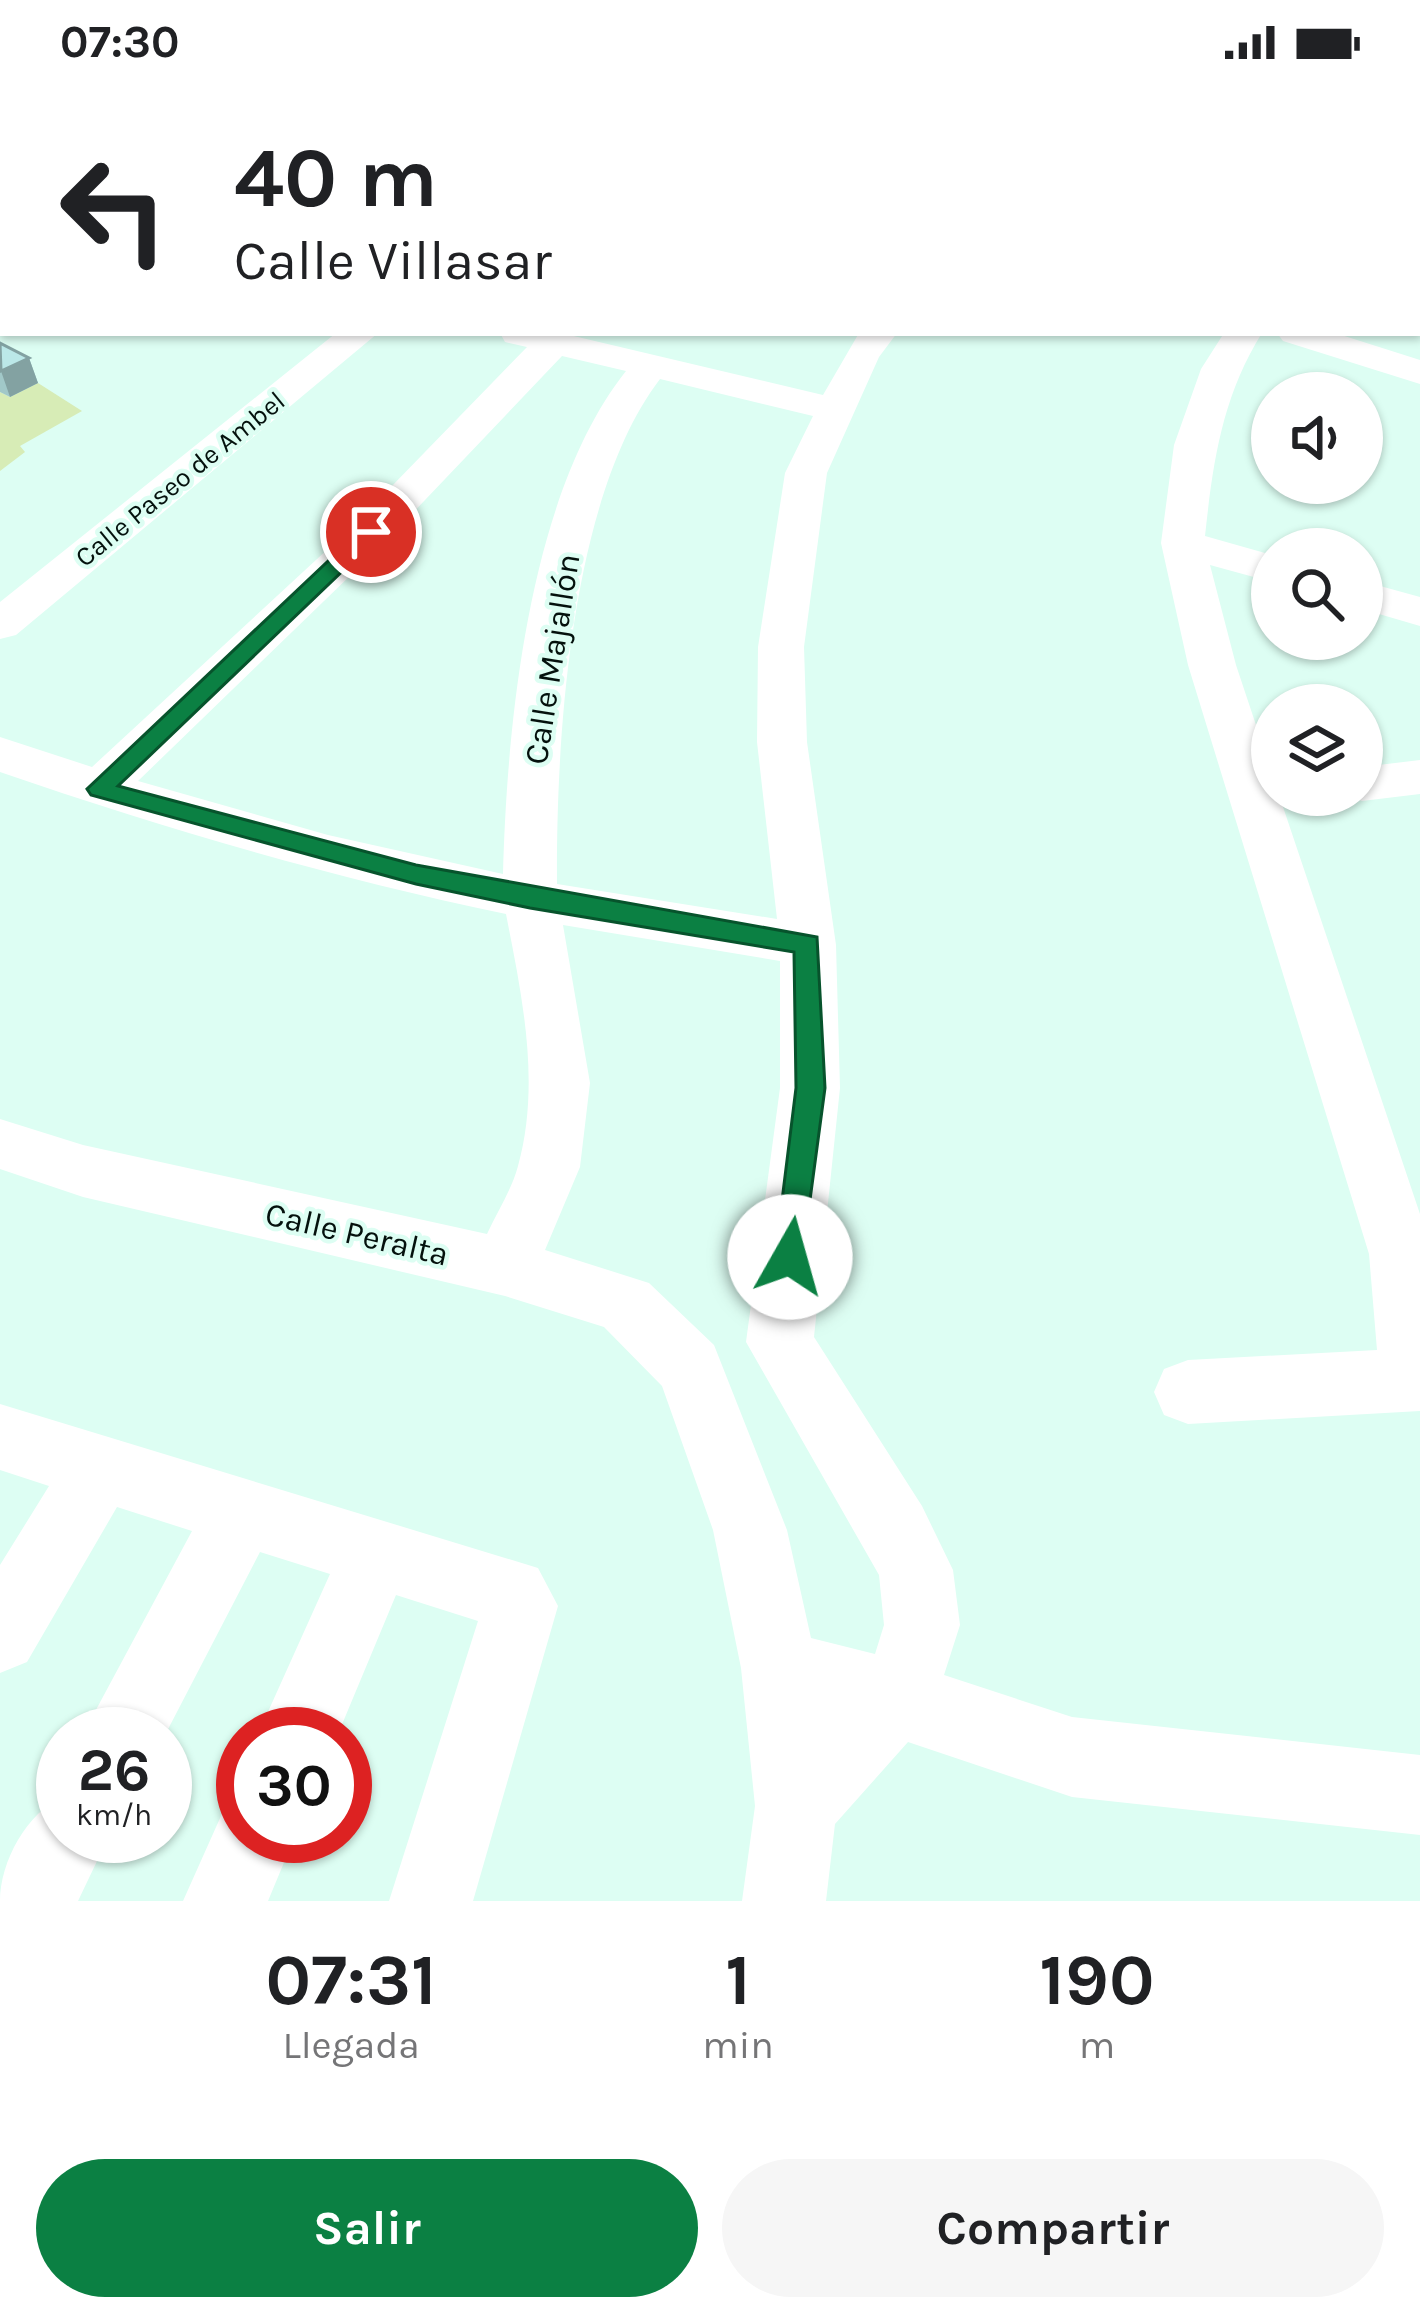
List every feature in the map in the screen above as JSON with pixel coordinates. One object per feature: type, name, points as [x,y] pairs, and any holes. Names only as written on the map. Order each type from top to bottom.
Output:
[{"type":"street","name":"Calle Paseo de Ambel","points":[[0,625],[355,336]]},
{"type":"street","points":[[796,1806],[895,1698],[919,1644],[922,1603],[916,1570],[862,1469],[780,1342],[810,1088],[808,944],[782,742],[781,647],[806,473],[860,355],[876,336]]},
{"type":"street","points":[[1241,336],[1220,369],[1194,445],[1183,543],[1212,665],[1251,761]]},
{"type":"street","points":[[1306,336],[1420,372]]},
{"type":"street","points":[[99,789],[371,532],[533,338],[836,410]]},
{"type":"street","name":"Calle Majallón","points":[[506,1268],[550,1167],[560,1083],[549,991],[530,899],[532,785],[553,617],[590,468],[618,406],[650,366]]},
{"type":"street","points":[[1183,543],[1251,563]]},
{"type":"street","points":[[1383,601],[1420,612]]},
{"type":"street","points":[[0,754],[99,789],[378,866],[530,899],[808,944]]},
{"type":"street","points":[[1383,781],[1420,777]]},
{"type":"street","points":[[1188,1391],[1417,1379],[1410,1253],[1271,816]]},
{"type":"street","name":"Calle Peralta","points":[[0,1144],[83,1171],[506,1268],[626,1304],[690,1367]]},
{"type":"street","points":[[780,1342],[690,1367],[750,1530],[780,1668],[796,1806],[784,1901]]},
{"type":"street","points":[[0,1437],[512,1594],[520,1606],[431,1901]]},
{"type":"street","points":[[0,1635],[100,1468]]},
{"type":"street","points":[[137,1707],[242,1512]]},
{"type":"street","points":[[310,1707],[377,1553]]},
{"type":"street","points":[[780,1668],[895,1698],[1072,1757],[1420,1795]]},
{"type":"street","points":[[33,1901],[53,1863]]},
{"type":"street","points":[[225,1901],[242,1863]]},
{"type":"green space","points":[[38,383],[82,411],[20,446],[25,452],[0,471],[0,392],[10,397]]},
{"type":"building","points":[[0,343],[29,358],[1,371]]},
{"type":"route","points":[[371,532],[99,789],[378,866],[530,899],[808,944],[810,1088],[790,1257]]}]
